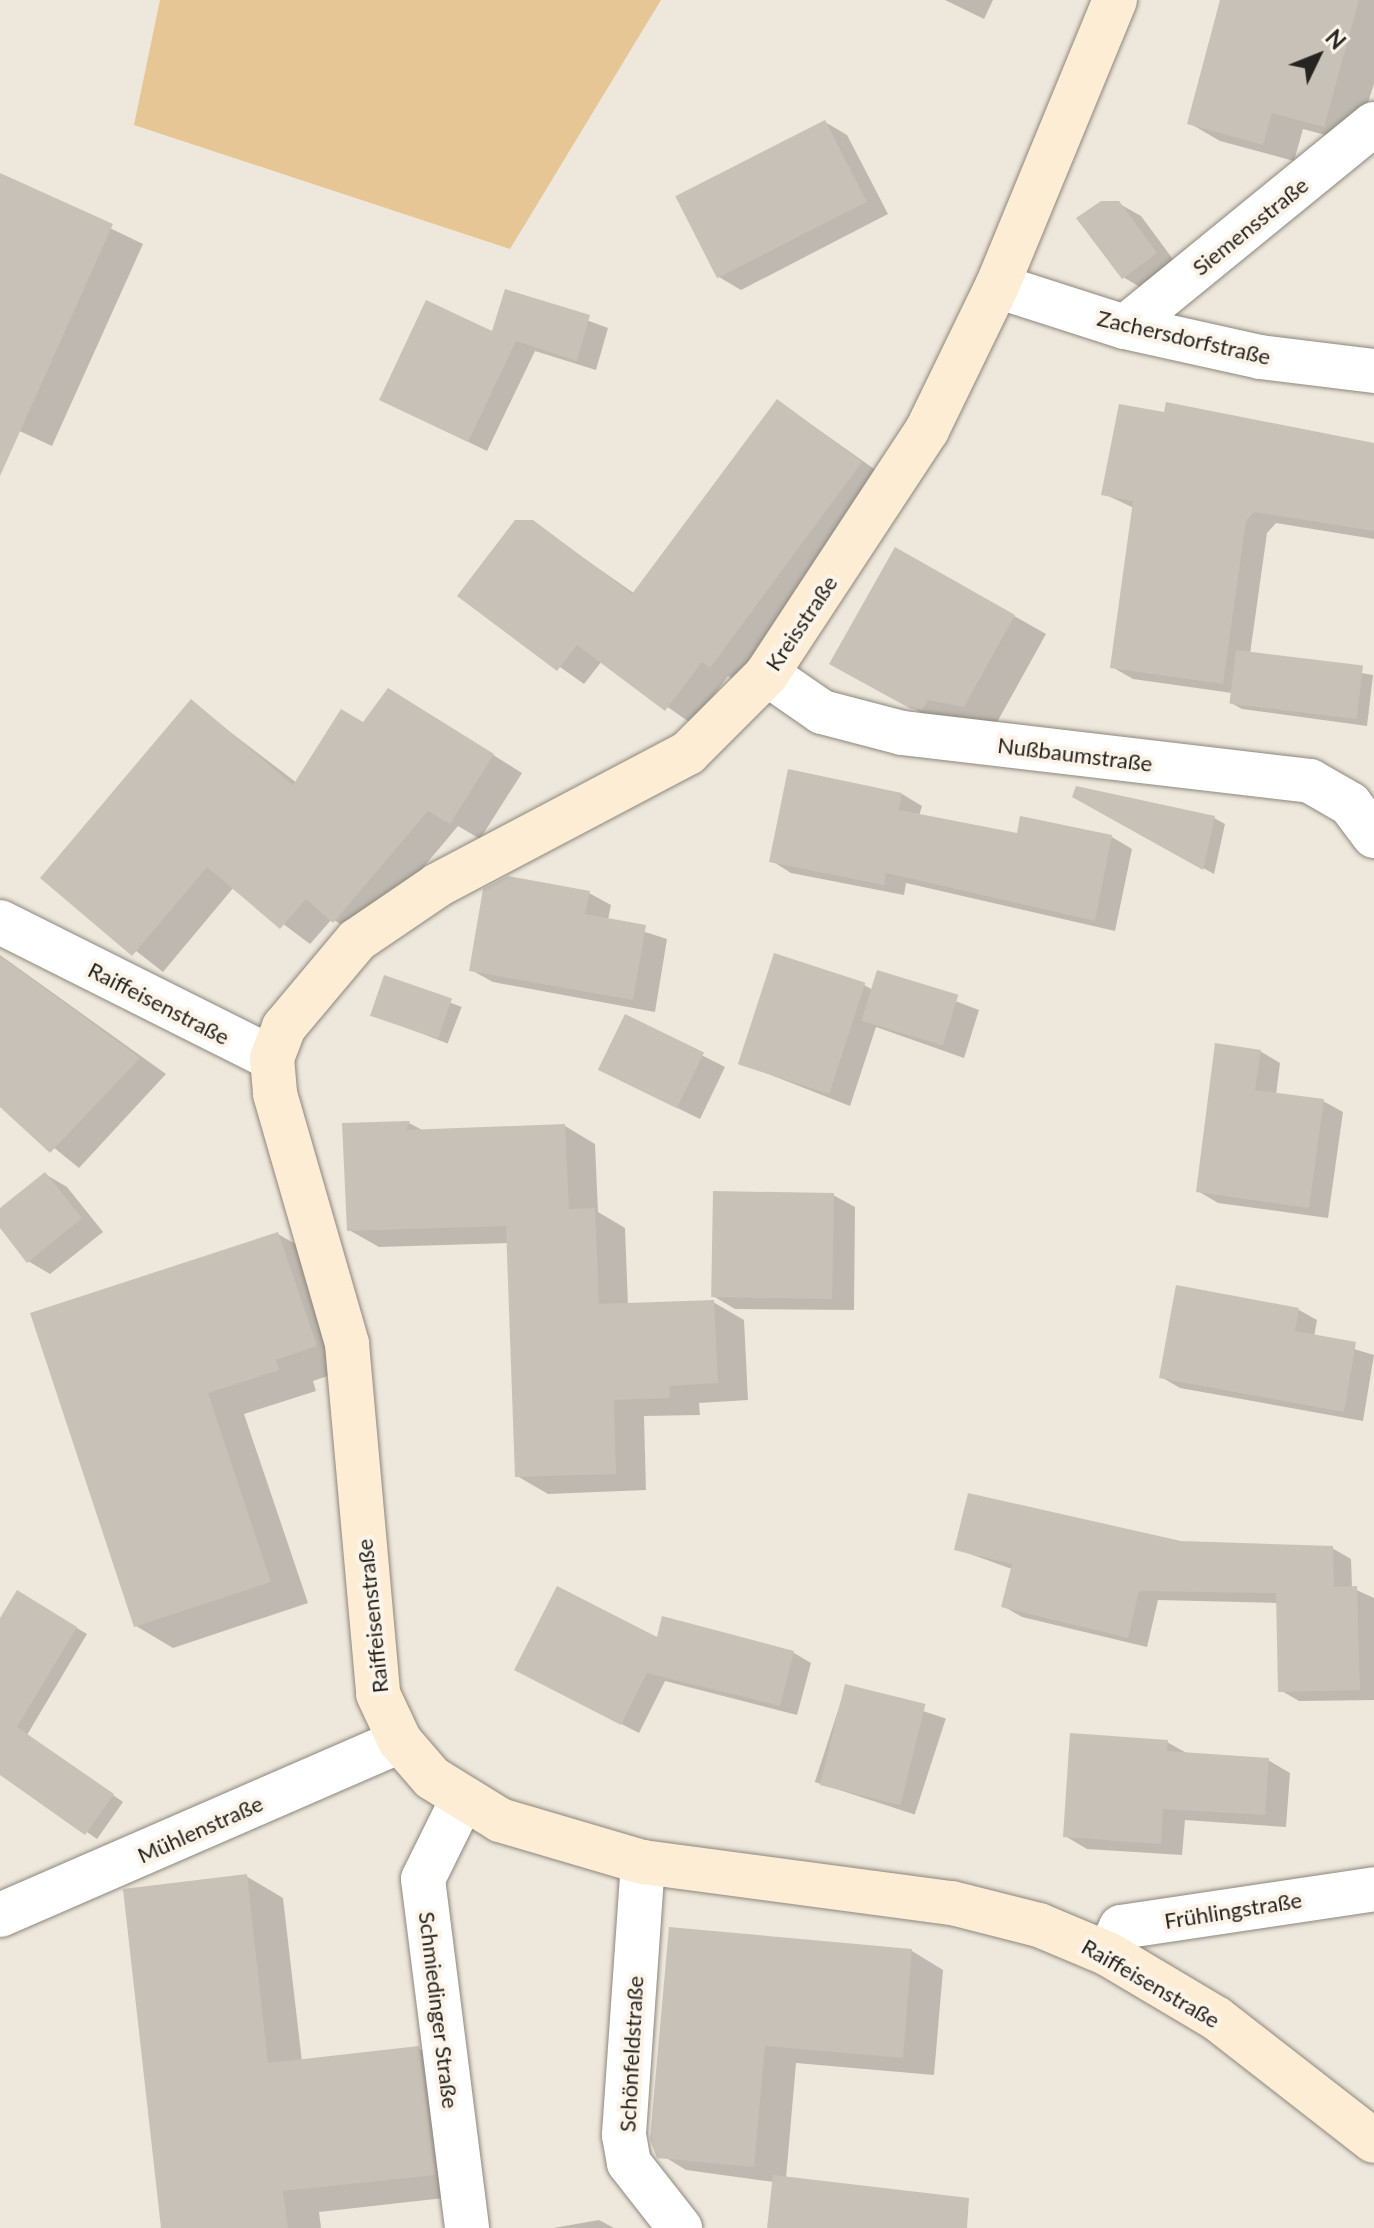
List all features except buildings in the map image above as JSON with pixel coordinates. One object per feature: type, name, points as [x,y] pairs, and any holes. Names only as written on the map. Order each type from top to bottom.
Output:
[{"type":"street","name":"Kreisstraße","points":[[272,1058],[299,1003],[357,940],[438,885],[688,753],[767,674],[919,443],[997,286],[1115,0]]},
{"type":"street","name":"Siemensstraße","points":[[1125,327],[1374,124]]},
{"type":"street","name":"Zachersdorfstraße","points":[[997,286],[1125,327],[1260,357],[1374,371]]},
{"type":"street","name":"Nußbaumstraße","points":[[767,674],[822,712],[902,733],[1310,781],[1350,804],[1374,836]]},
{"type":"street","name":"Raiffeisenstraße","points":[[0,922],[272,1058],[283,1132],[343,1321],[378,1694],[400,1741],[462,1800],[500,1820],[643,1862],[952,1903],[1039,1925],[1108,1954],[1216,2018],[1374,2141]]},
{"type":"street","name":"Mühlenstraße","points":[[0,1915],[400,1741]]},
{"type":"street","name":"Schmiedinger Straße","points":[[462,1800],[423,1879],[467,2228]]},
{"type":"street","name":"Schönfeldstraße","points":[[643,1862],[624,2135],[629,2163],[680,2228]]},
{"type":"street","name":"Frühlingstraße","points":[[1108,1954],[1121,1927],[1374,1889]]},
{"type":"shaded area","points":[[160,0],[661,0],[510,249],[134,125]]}]
